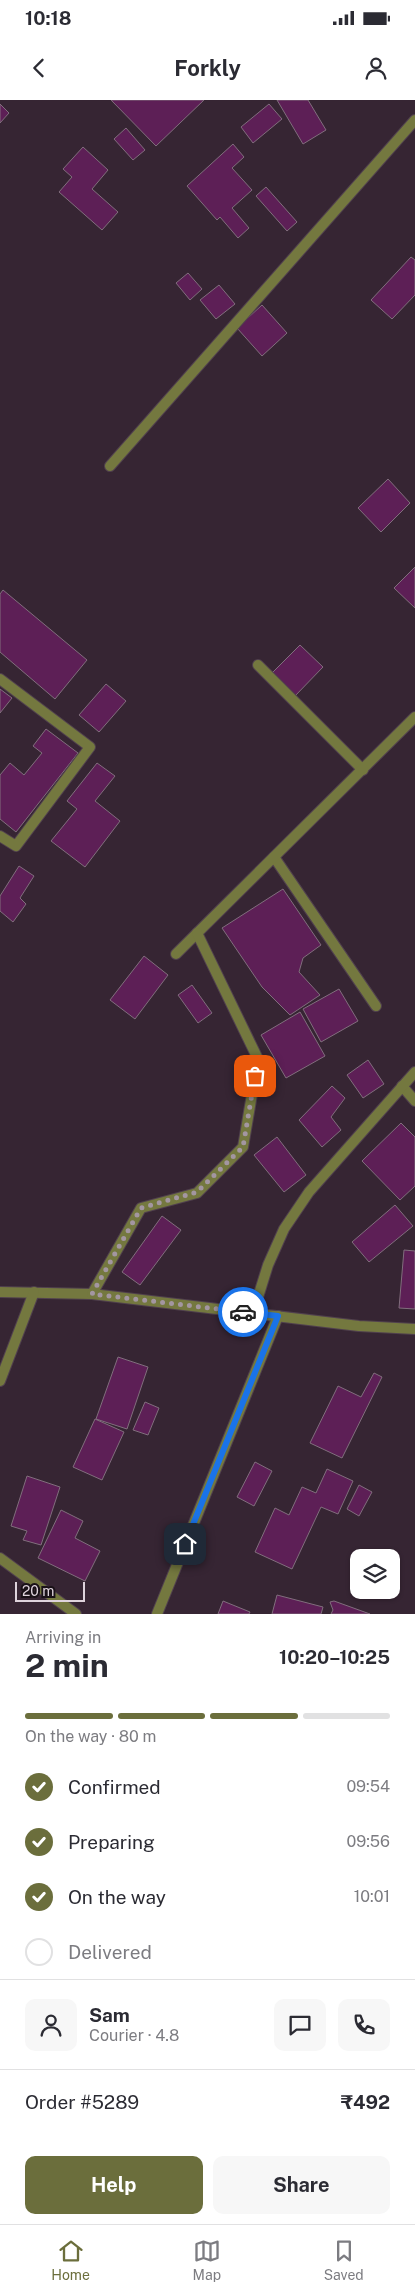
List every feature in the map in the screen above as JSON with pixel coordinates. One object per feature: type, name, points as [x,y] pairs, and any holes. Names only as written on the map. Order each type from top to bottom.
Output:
[{"type":"street","points":[[110,466],[415,120]]},
{"type":"street","points":[[258,665],[363,770]]},
{"type":"street","points":[[0,679],[90,747],[16,846],[0,836]]},
{"type":"street","points":[[176,954],[415,718]]},
{"type":"street","points":[[274,857],[376,1006]]},
{"type":"street","points":[[92,1294],[141,1208],[197,1192],[243,1147],[258,1059],[197,933]]},
{"type":"street","points":[[253,1313],[268,1265],[284,1229],[309,1192],[415,1072]]},
{"type":"street","points":[[402,1086],[415,1101]]},
{"type":"street","points":[[0,1292],[92,1294],[359,1326],[415,1329]]},
{"type":"street","points":[[0,1381],[34,1292]]},
{"type":"street","points":[[157,1614],[278,1316]]},
{"type":"street","points":[[0,1558],[76,1614]]},
{"type":"building","points":[[111,100],[204,100],[156,146]]},
{"type":"building","points":[[277,100],[308,100],[326,130],[303,144]]},
{"type":"building","points":[[0,104],[9,113],[0,123]]},
{"type":"building","points":[[269,104],[282,119],[253,143],[241,127]]},
{"type":"building","points":[[126,128],[145,150],[133,160],[114,139]]},
{"type":"building","points":[[233,144],[244,157],[232,168],[252,190],[232,208],[249,228],[238,238],[220,217],[217,220],[187,186]]},
{"type":"building","points":[[83,147],[108,170],[92,189],[118,212],[102,230],[59,192],[72,177],[63,169]]},
{"type":"building","points":[[266,187],[297,222],[287,231],[256,196]]},
{"type":"building","points":[[411,257],[415,260],[415,295],[392,319],[371,300]]},
{"type":"building","points":[[188,273],[202,289],[190,300],[176,283]]},
{"type":"building","points":[[219,285],[235,304],[216,319],[200,300]]},
{"type":"building","points":[[262,305],[287,333],[262,356],[237,328]]},
{"type":"building","points":[[388,479],[410,503],[381,532],[358,508]]},
{"type":"building","points":[[415,567],[415,608],[394,588]]},
{"type":"building","points":[[3,590],[87,660],[55,699],[0,652],[0,594]]},
{"type":"building","points":[[300,645],[323,667],[294,697],[271,674]]},
{"type":"building","points":[[106,684],[126,701],[99,732],[79,715]]},
{"type":"building","points":[[0,689],[12,698],[0,713]]},
{"type":"building","points":[[46,729],[78,753],[16,832],[0,819],[0,775],[10,763],[24,775],[42,753],[33,746]]},
{"type":"building","points":[[97,763],[115,776],[95,801],[120,821],[85,867],[51,841],[77,809],[67,801]]},
{"type":"building","points":[[19,866],[34,876],[20,898],[26,904],[13,922],[0,911],[0,896]]},
{"type":"building","points":[[283,889],[321,945],[303,958],[299,972],[320,995],[290,1015],[262,987],[222,928]]},
{"type":"building","points":[[144,956],[168,975],[135,1019],[110,1000]]},
{"type":"building","points":[[192,985],[212,1013],[198,1023],[178,995]]},
{"type":"building","points":[[339,989],[358,1021],[321,1042],[303,1009]]},
{"type":"building","points":[[300,1012],[325,1056],[286,1078],[261,1035]]},
{"type":"building","points":[[368,1060],[384,1084],[363,1098],[347,1075]]},
{"type":"building","points":[[332,1086],[345,1098],[331,1117],[341,1130],[322,1147],[299,1120]]},
{"type":"building","points":[[401,1123],[415,1137],[415,1186],[400,1200],[362,1161]]},
{"type":"building","points":[[277,1137],[306,1175],[284,1192],[254,1155]]},
{"type":"building","points":[[395,1205],[413,1226],[369,1262],[352,1242]]},
{"type":"building","points":[[162,1216],[181,1230],[140,1285],[122,1272]]},
{"type":"building","points":[[404,1250],[415,1251],[415,1309],[399,1308]]},
{"type":"building","points":[[118,1357],[148,1367],[127,1429],[96,1419]]},
{"type":"building","points":[[374,1373],[382,1377],[342,1458],[310,1443],[338,1386],[361,1397]]},
{"type":"building","points":[[145,1402],[159,1408],[148,1435],[133,1430]]},
{"type":"building","points":[[95,1419],[124,1432],[102,1480],[73,1467]]},
{"type":"building","points":[[255,1462],[272,1471],[254,1506],[237,1497]]},
{"type":"building","points":[[327,1469],[353,1481],[338,1514],[321,1507],[292,1569],[255,1552],[275,1508],[289,1515],[302,1487],[316,1493]]},
{"type":"building","points":[[27,1476],[60,1487],[41,1545],[23,1540],[27,1531],[11,1526]]},
{"type":"building","points":[[359,1485],[372,1492],[359,1516],[347,1509]]},
{"type":"building","points":[[61,1510],[83,1521],[75,1538],[100,1551],[85,1581],[38,1558]]},
{"type":"building","points":[[277,1595],[323,1607],[321,1614],[272,1614]]},
{"type":"building","points":[[223,1601],[250,1612],[249,1614],[218,1614]]},
{"type":"building","points":[[334,1601],[370,1614],[331,1614],[333,1610],[330,1602]]},
{"type":"way so far","points":[[243,1312],[92,1294],[141,1208],[197,1192],[243,1147],[255,1076]]},
{"type":"route","points":[[185,1544],[278,1316],[243,1312]]}]
